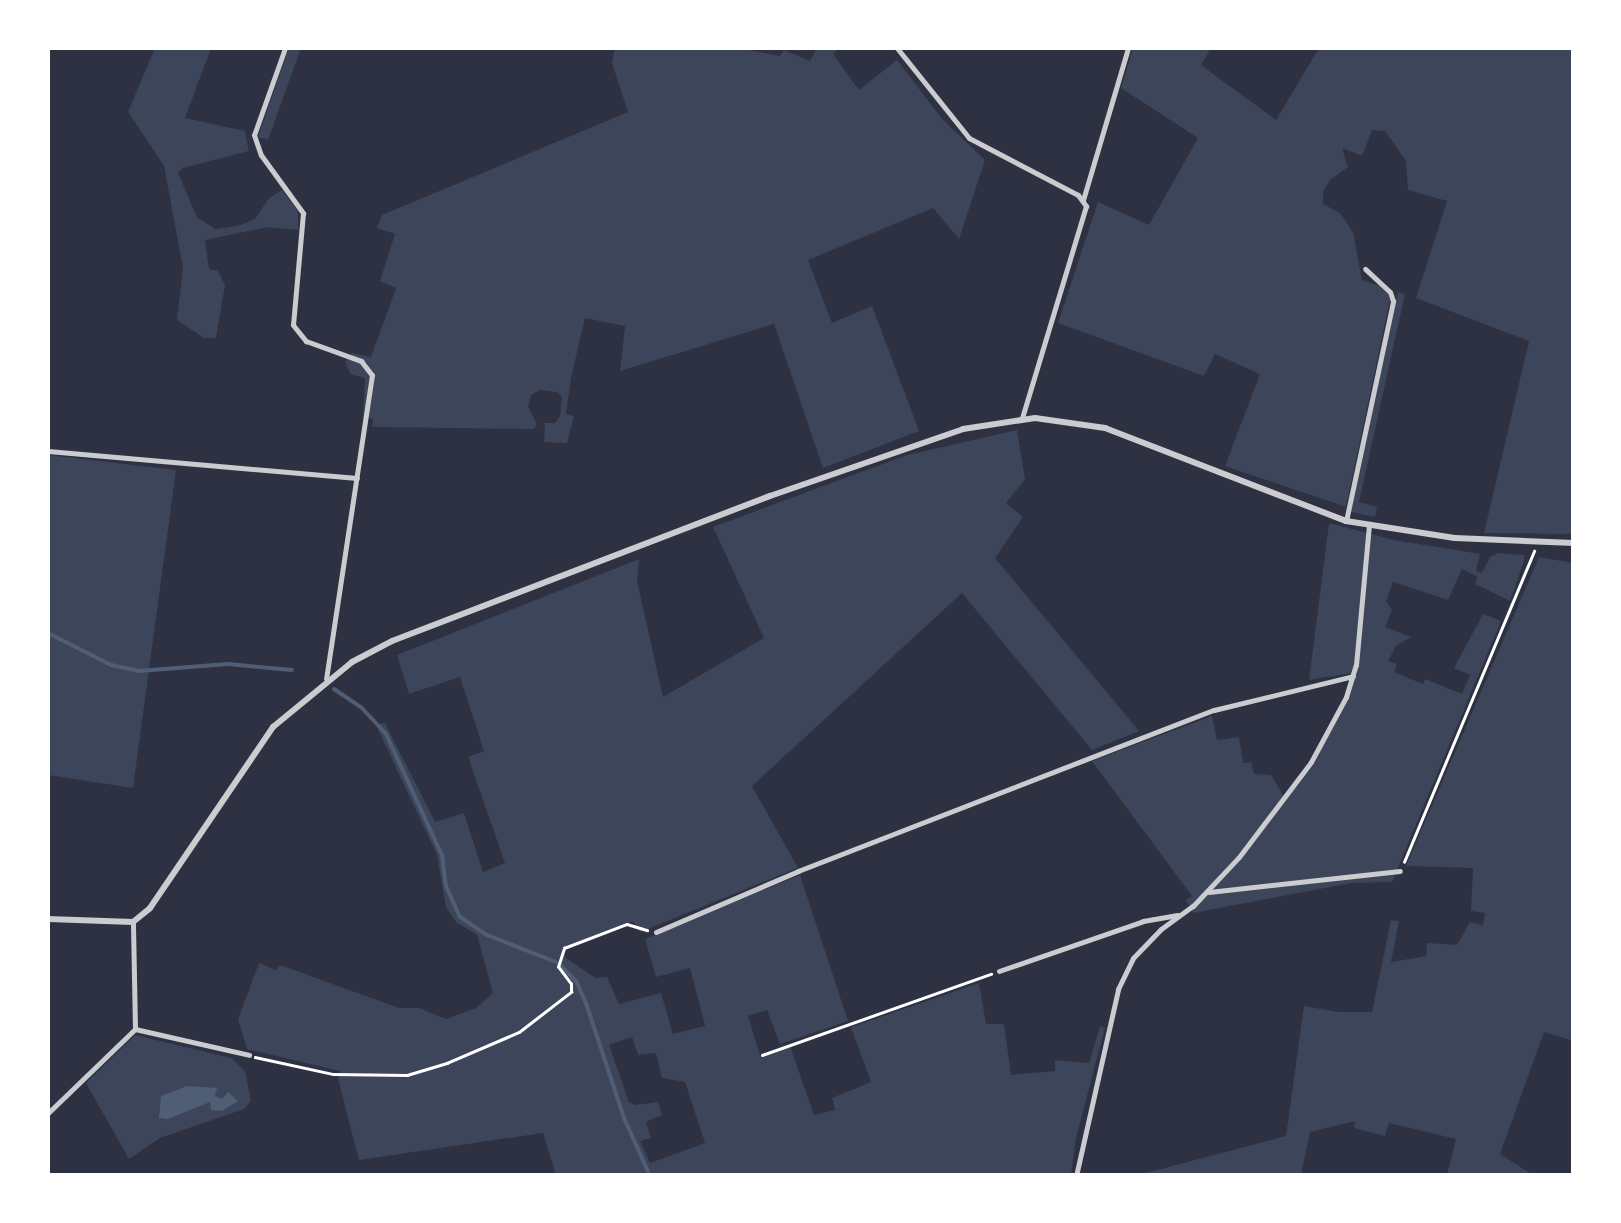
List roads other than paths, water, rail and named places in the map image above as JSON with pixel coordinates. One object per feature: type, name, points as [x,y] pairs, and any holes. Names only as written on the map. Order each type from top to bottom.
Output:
[{"type":"street","points":[[285,48],[254,135],[261,155],[303,213],[293,325],[306,341],[361,362],[372,374],[326,679]]},
{"type":"street","points":[[896,48],[969,138],[1083,200],[1088,212],[1022,418]]},
{"type":"street","points":[[1083,200],[1128,48]]},
{"type":"street","points":[[1346,521],[1393,301],[1390,292],[1365,270]]},
{"type":"street","points":[[48,919],[133,922],[150,908],[256,748],[326,679],[392,641],[910,444],[1022,418],[1105,428],[1346,521],[1536,545],[1574,543]]},
{"type":"street","points":[[48,451],[357,478]]},
{"type":"street","points":[[1076,1176],[1118,988],[1133,958],[1239,857],[1311,762],[1352,676],[1370,526]]},
{"type":"street","points":[[656,932],[798,872],[1214,710],[1352,676]]},
{"type":"street","points":[[1206,892],[1400,871]]},
{"type":"street","points":[[999,971],[1143,921],[1180,915]]},
{"type":"street","points":[[48,1113],[135,1029],[133,922]]},
{"type":"street","points":[[135,1029],[249,1055]]},
{"type":"waterway","points":[[48,633],[111,665],[139,671],[228,664],[292,670]]},
{"type":"waterway","points":[[334,689],[361,707],[386,734],[442,855],[446,886],[460,917],[487,935],[556,962]]},
{"type":"waterway","points":[[561,966],[576,981],[586,1003],[624,1118],[650,1176]]}]
